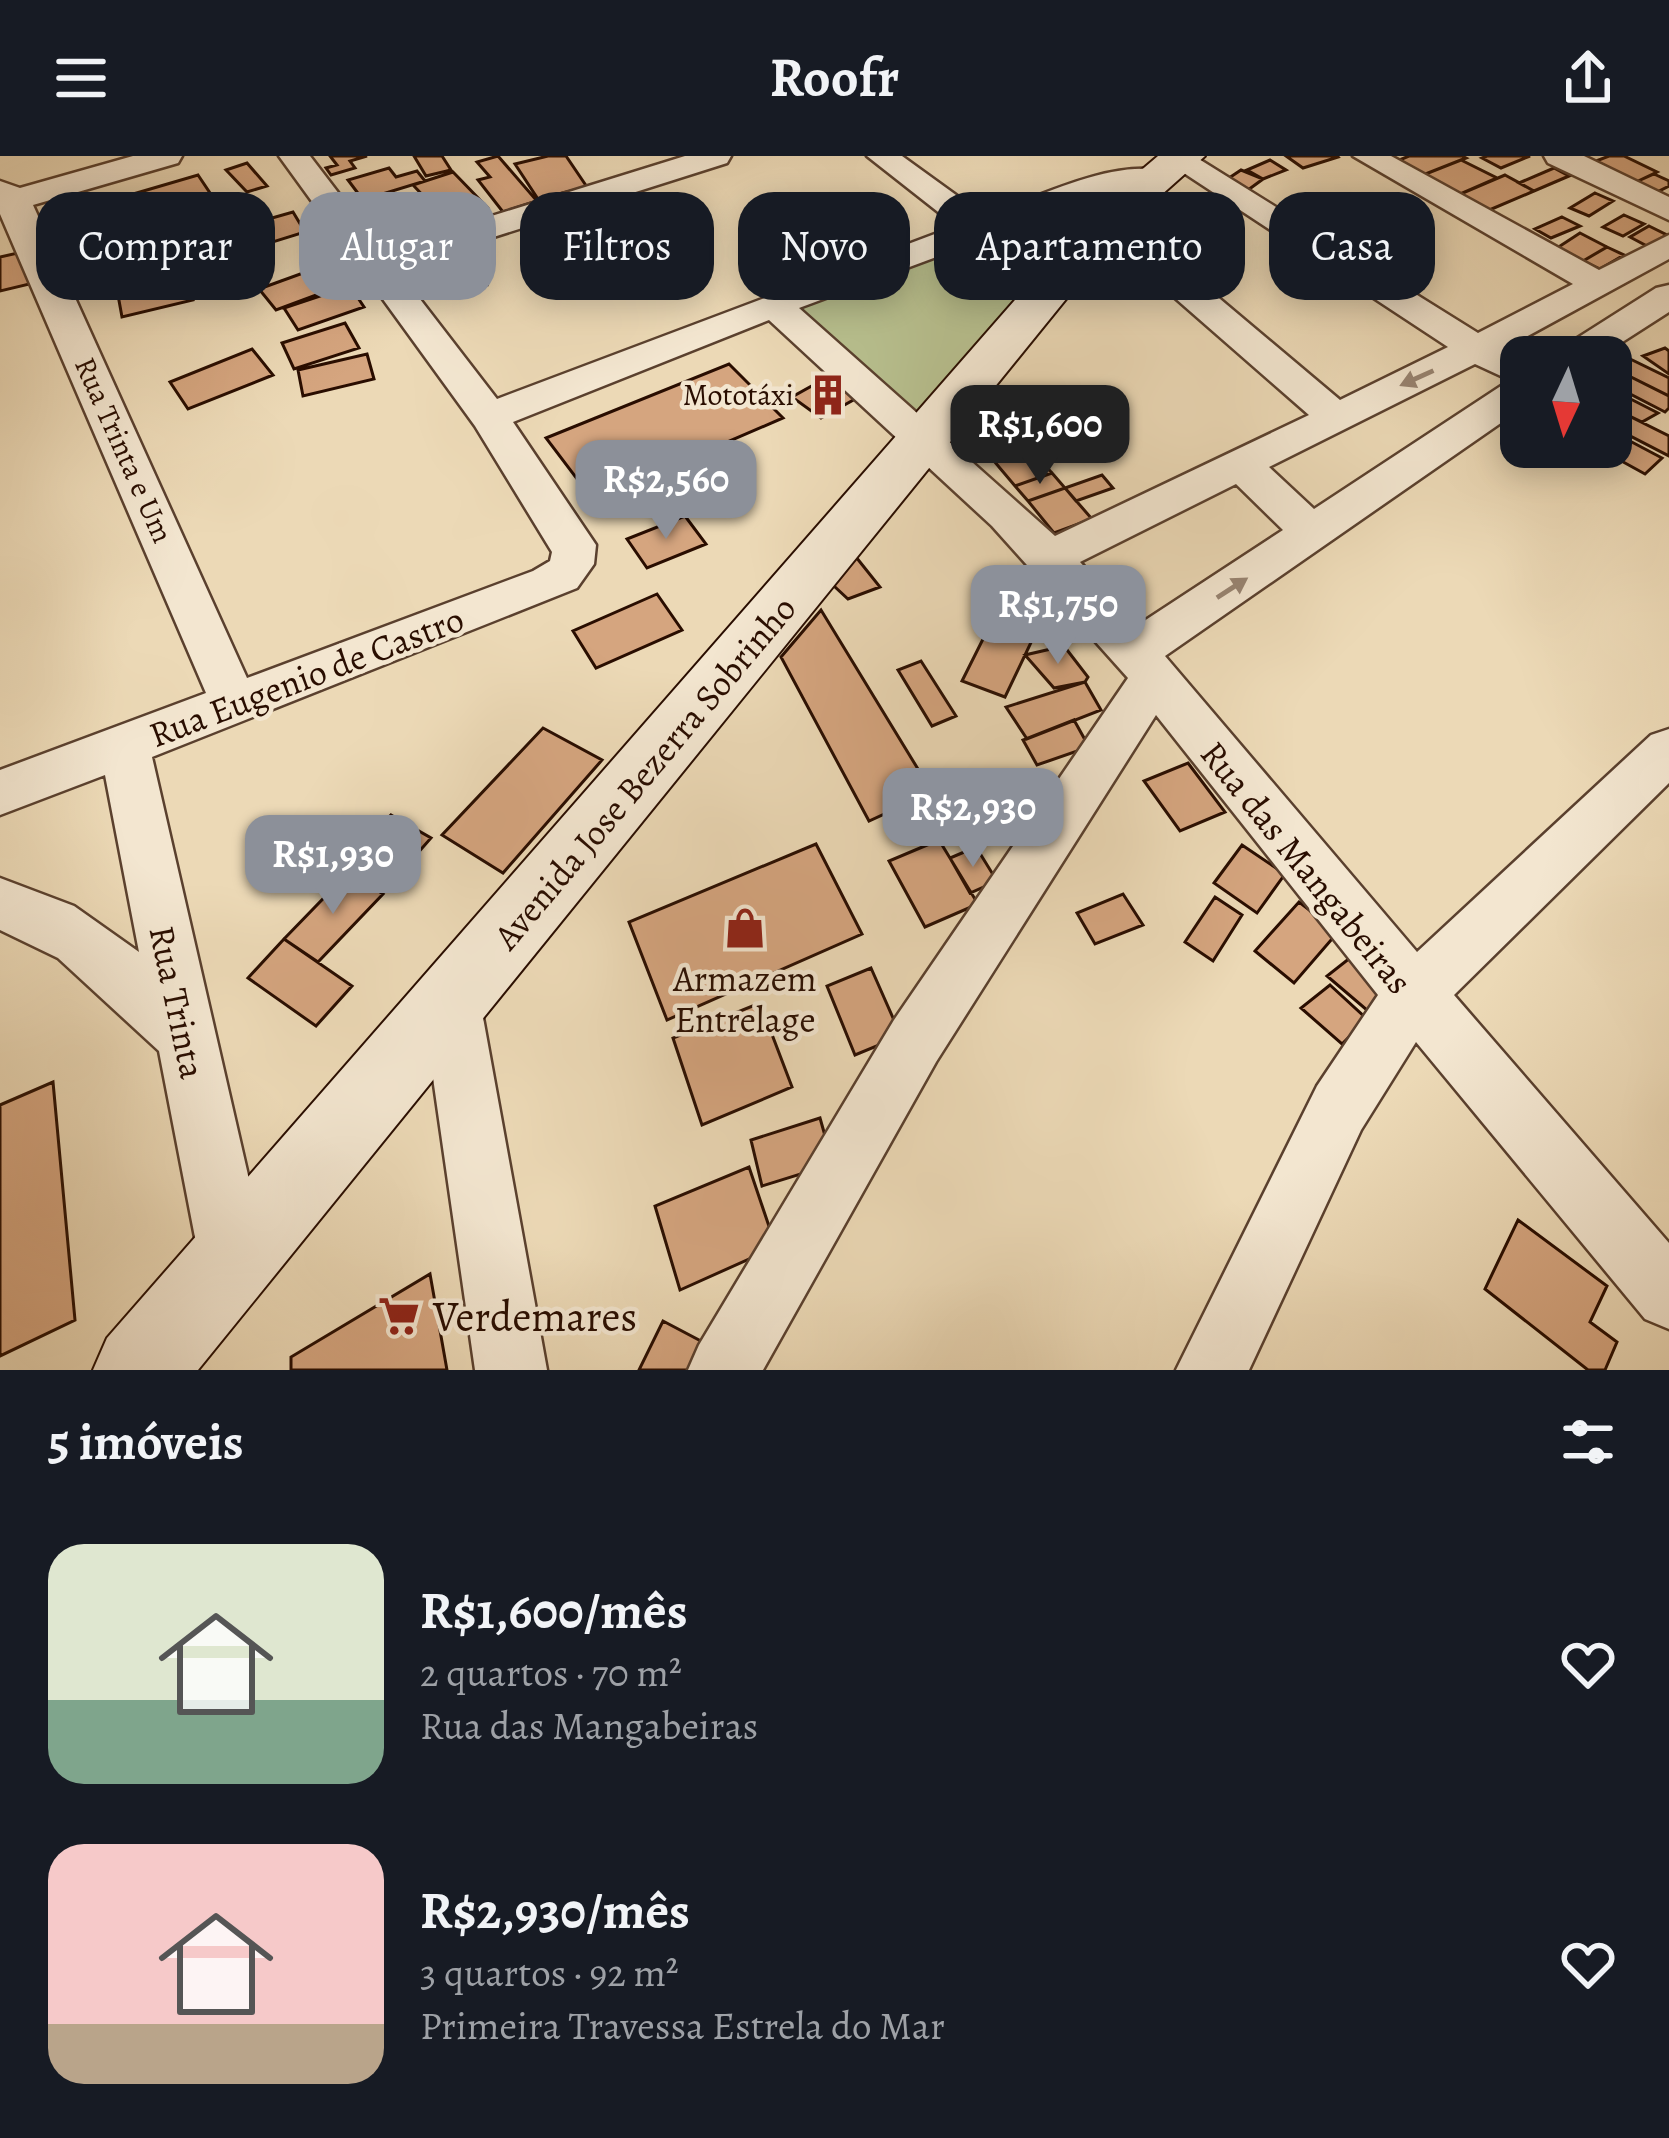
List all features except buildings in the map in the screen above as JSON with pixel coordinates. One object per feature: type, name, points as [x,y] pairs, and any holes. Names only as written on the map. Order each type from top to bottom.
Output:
[{"type":"main road","name":"Avenida Jose Bezerra Sobrinho","points":[[1143,192],[1177,164],[1239,156]]},
{"type":"main road","name":"Avenida Jose Bezerra Sobrinho","points":[[139,1370],[1041,300]]},
{"type":"street","points":[[4,197],[166,156]]},
{"type":"street","points":[[294,156],[321,192]]},
{"type":"street","points":[[496,228],[716,156]]},
{"type":"street","points":[[882,156],[934,194]]},
{"type":"street","points":[[1367,156],[1599,284]]},
{"type":"street","points":[[1559,156],[1669,210]]},
{"type":"street","points":[[1082,192],[1177,164],[1500,364]]},
{"type":"street","name":"Rua Trinta e Um","points":[[4,197],[234,702]]},
{"type":"street","points":[[1047,559],[1334,416],[1480,350],[1669,245]]},
{"type":"street","points":[[402,300],[489,417],[934,247]]},
{"type":"street","points":[[1606,336],[1669,296]]},
{"type":"street","points":[[1199,300],[1334,416]]},
{"type":"street","name":"Rua das Mangabeiras","points":[[774,305],[1047,559],[1144,666],[1412,996],[1669,1295]]},
{"type":"street","points":[[724,1370],[915,1041],[1144,666],[1314,534],[1500,406]]},
{"type":"street","name":"Rua Eugenio de Castro","points":[[0,793],[564,576],[575,556],[566,532],[489,417]]},
{"type":"street","points":[[1239,463],[1314,534]]},
{"type":"street","name":"Rua Trinta","points":[[124,746],[233,1258]]},
{"type":"street","points":[[1212,1370],[1339,1108],[1412,996],[1669,750]]},
{"type":"street","points":[[0,904],[40,913],[107,959],[184,1035]]},
{"type":"street","points":[[451,1001],[511,1370]]},
{"type":"green space","points":[[934,256],[934,300],[1028,300],[921,420],[793,306],[810,300],[910,300],[910,264]]},
{"type":"place","name":"Mototáxi","points":[[828,395]]},
{"type":"place","name":"Armazem Entrelage","points":[[745,928]]},
{"type":"place","name":"Verdemares","points":[[399,1316]]}]
